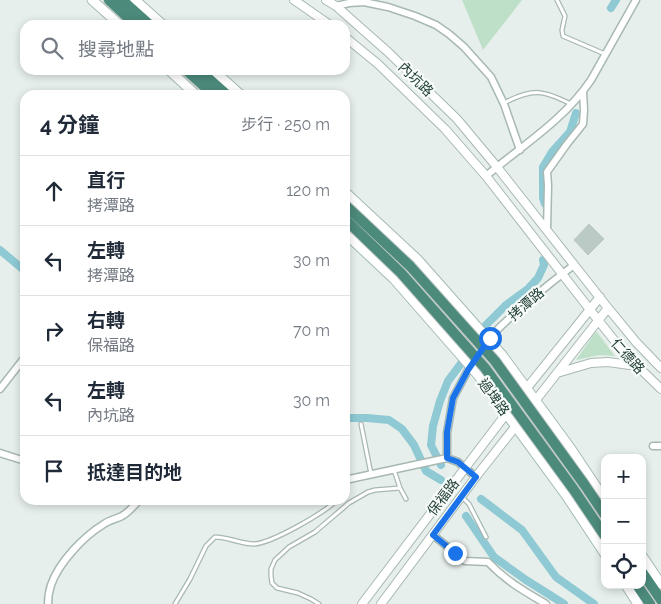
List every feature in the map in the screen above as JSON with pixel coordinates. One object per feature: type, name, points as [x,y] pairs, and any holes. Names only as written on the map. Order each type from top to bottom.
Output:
[{"type":"highway","points":[[109,0],[131,20]]},
{"type":"highway","points":[[122,0],[144,20]]},
{"type":"highway","points":[[192,75],[208,90]]},
{"type":"highway","points":[[205,75],[221,90]]},
{"type":"highway","points":[[350,210],[410,266],[495,361],[601,510]]},
{"type":"highway","points":[[350,224],[400,273],[485,368],[601,530]]},
{"type":"highway","points":[[646,578],[661,600]]},
{"type":"highway","points":[[640,589],[650,604]]},
{"type":"main road","points":[[92,0],[114,20]]},
{"type":"main road","points":[[135,0],[157,20]]},
{"type":"main road","points":[[174,75],[191,90]]},
{"type":"main road","points":[[219,75],[235,90]]},
{"type":"main road","points":[[350,197],[417,259],[502,355],[571,449],[604,499]]},
{"type":"main road","name":"過埤路","points":[[350,238],[394,279],[469,365],[566,495],[601,548]]},
{"type":"main road","points":[[646,562],[661,584]]},
{"type":"main road","points":[[629,589],[638,604]]},
{"type":"street","points":[[294,0],[323,20]]},
{"type":"street","name":"內坑路","points":[[326,0],[336,6],[388,52],[457,119],[608,308]]},
{"type":"street","points":[[486,176],[561,116],[583,92],[636,0]]},
{"type":"street","points":[[336,6],[364,2],[388,7],[436,25],[449,34],[464,47],[491,77],[504,104],[520,150]]},
{"type":"street","name":"內坑路","points":[[350,41],[378,64],[445,129],[486,176],[598,320]]},
{"type":"street","points":[[547,230],[547,172],[583,124],[583,92]]},
{"type":"street","name":"拷潭路","points":[[445,458],[453,398],[469,365],[487,338],[518,310],[574,266]]},
{"type":"street","name":"保福路","points":[[362,604],[506,414],[600,297]]},
{"type":"street","name":"保福路","points":[[381,604],[476,477],[608,308]]},
{"type":"street","name":"仁德路","points":[[608,308],[636,342],[661,368]]},
{"type":"street","name":"仁德路","points":[[598,320],[626,355],[661,389]]},
{"type":"street","points":[[557,373],[591,363],[608,362],[637,366]]},
{"type":"street","points":[[0,389],[20,363]]},
{"type":"street","points":[[653,446],[661,446]]},
{"type":"street","points":[[0,453],[20,459]]},
{"type":"street","points":[[350,480],[445,458],[458,462],[476,477]]},
{"type":"street","points":[[48,604],[51,585],[59,568],[69,556],[88,536],[106,522],[123,515],[135,505]]},
{"type":"street","points":[[433,535],[464,561],[488,562],[516,587],[546,604]]},
{"type":"lane","points":[[557,0],[565,16],[562,30],[563,36],[605,54]]},
{"type":"lane","points":[[504,104],[517,96],[539,92],[572,104]]},
{"type":"lane","points":[[361,424],[371,474]]},
{"type":"lane","points":[[394,469],[406,499]]},
{"type":"lane","points":[[350,502],[368,492],[400,488]]},
{"type":"lane","points":[[462,496],[469,504],[486,537]]},
{"type":"lane","points":[[175,604],[190,580],[206,546],[215,537],[252,544],[268,541],[291,530],[331,505]]},
{"type":"lane","points":[[318,604],[298,593],[277,588],[272,584],[271,569],[275,560],[289,547],[315,532],[347,505]]},
{"type":"green space","points":[[462,0],[522,0],[483,50]]},
{"type":"green space","points":[[597,332],[615,356],[599,355],[576,360],[595,333]]},
{"type":"building","points":[[589,224],[604,239],[588,255],[574,240]]},
{"type":"waterway","points":[[611,8],[616,0]]},
{"type":"waterway","points":[[545,204],[543,198],[543,167],[552,152],[570,132],[576,113]]},
{"type":"waterway","points":[[0,250],[20,267]]},
{"type":"waterway","points":[[441,465],[431,445],[433,426],[448,381],[486,325],[538,278],[544,265],[543,260]]},
{"type":"waterway","points":[[350,418],[389,420],[402,429],[414,445],[426,471],[441,480]]},
{"type":"waterway","points":[[481,499],[522,530],[556,577],[594,604]]},
{"type":"waterway","points":[[466,516],[494,557],[564,604]]},
{"type":"route","points":[[455,553],[433,535],[476,477],[458,462],[447,458],[447,432],[453,398],[468,370],[490,338]]}]
